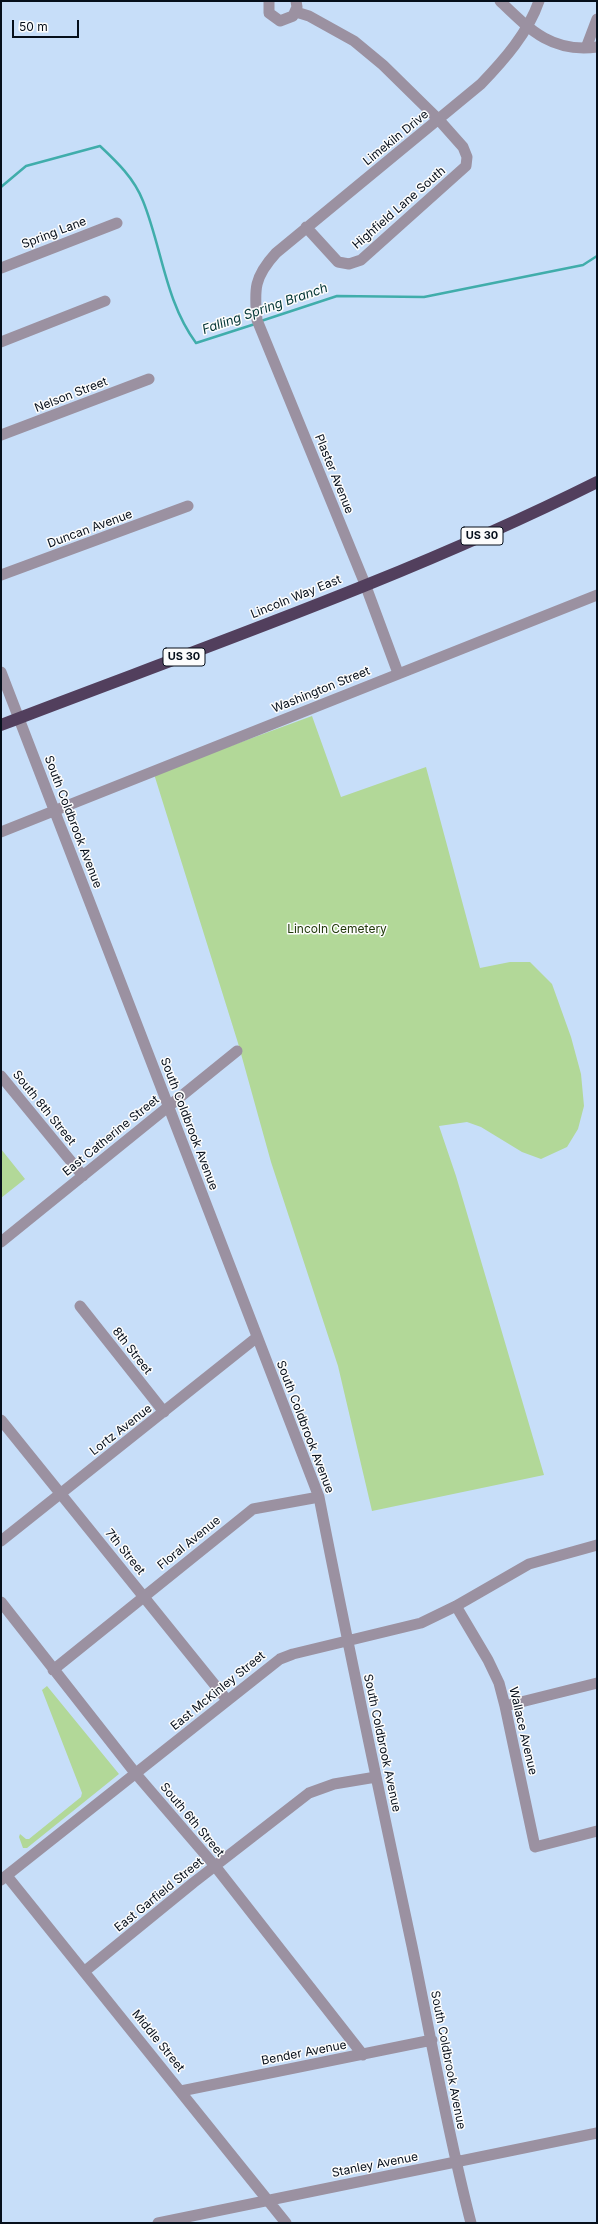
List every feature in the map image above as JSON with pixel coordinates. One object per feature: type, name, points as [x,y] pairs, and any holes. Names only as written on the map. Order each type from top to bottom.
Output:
[{"type":"highway","name":"Lincoln Way East","points":[[1,725],[182,657],[365,584],[495,530],[597,482]]},
{"type":"street","points":[[269,1],[269,13],[276,20],[280,21],[290,19],[296,7],[354,41],[383,65],[439,120]]},
{"type":"street","points":[[500,1],[526,26],[554,44],[569,48],[592,48],[597,19]]},
{"type":"street","name":"Limekiln Drive","points":[[256,283],[263,267],[276,253],[439,120],[495,69],[510,52],[539,1]]},
{"type":"street","name":"Highfield Lane South","points":[[306,228],[338,262],[349,264],[361,260],[466,166],[467,157],[463,147],[439,120]]},
{"type":"street","name":"Spring Lane","points":[[1,268],[116,223]]},
{"type":"street","name":"Plaster Avenue","points":[[256,283],[257,320],[365,584],[398,673]]},
{"type":"street","points":[[1,342],[105,301]]},
{"type":"street","name":"Nelson Street","points":[[1,435],[149,379]]},
{"type":"street","name":"Duncan Avenue","points":[[1,575],[188,506]]},
{"type":"street","name":"Washington Street","points":[[1,832],[597,595]]},
{"type":"street","name":"South Coldbrook Avenue","points":[[1,672],[169,1107],[256,1338],[319,1497],[346,1641],[432,2040],[455,2162],[471,2223]]},
{"type":"street","name":"East Catherine Street","points":[[1,1242],[237,1051]]},
{"type":"street","name":"South 8th Street","points":[[1,1076],[82,1176]]},
{"type":"street","name":"8th Street","points":[[80,1306],[164,1412]]},
{"type":"street","name":"Lortz Avenue","points":[[1,1541],[256,1338]]},
{"type":"street","name":"7th Street","points":[[1,1420],[227,1700]]},
{"type":"street","name":"Floral Avenue","points":[[53,1670],[253,1509],[319,1497]]},
{"type":"street","name":"East McKinley Street","points":[[4,1878],[280,1659],[293,1654],[421,1623],[456,1606],[529,1564],[597,1545]]},
{"type":"street","name":"South 6th Street","points":[[1,1602],[136,1774],[215,1866],[363,2055]]},
{"type":"street","name":"Wallace Avenue","points":[[456,1606],[488,1660],[499,1683],[506,1706],[535,1847],[597,1831]]},
{"type":"street","points":[[506,1706],[597,1683]]},
{"type":"street","name":"East Garfield Street","points":[[85,1971],[215,1866],[309,1793],[334,1784],[376,1777]]},
{"type":"street","name":"Middle Street","points":[[4,1878],[85,1971],[286,2223]]},
{"type":"street","name":"Bender Avenue","points":[[181,2091],[432,2040]]},
{"type":"street","name":"Stanley Avenue","points":[[158,2223],[455,2162],[597,2135]]},
{"type":"green space","name":"Lincoln Cemetery","points":[[312,716],[341,797],[426,767],[480,968],[510,962],[530,962],[552,984],[571,1037],[581,1074],[584,1106],[578,1129],[567,1147],[541,1159],[522,1152],[481,1127],[467,1122],[439,1126],[456,1176],[544,1475],[372,1511],[338,1366],[271,1162],[238,1043],[154,774]]},
{"type":"green space","points":[[1,1149],[25,1179],[1,1198]]},
{"type":"green space","points":[[47,1686],[119,1774],[27,1848],[23,1848],[19,1837],[20,1834],[26,1839],[29,1839],[81,1797],[82,1793],[42,1690]]},
{"type":"waterway","name":"Falling Spring Branch","points":[[1,187],[26,166],[100,146],[113,158],[130,178],[143,201],[177,310],[196,343],[255,324]]},
{"type":"waterway","name":"Falling Spring Branch","points":[[261,321],[337,296],[424,297],[583,265],[597,256]]}]
